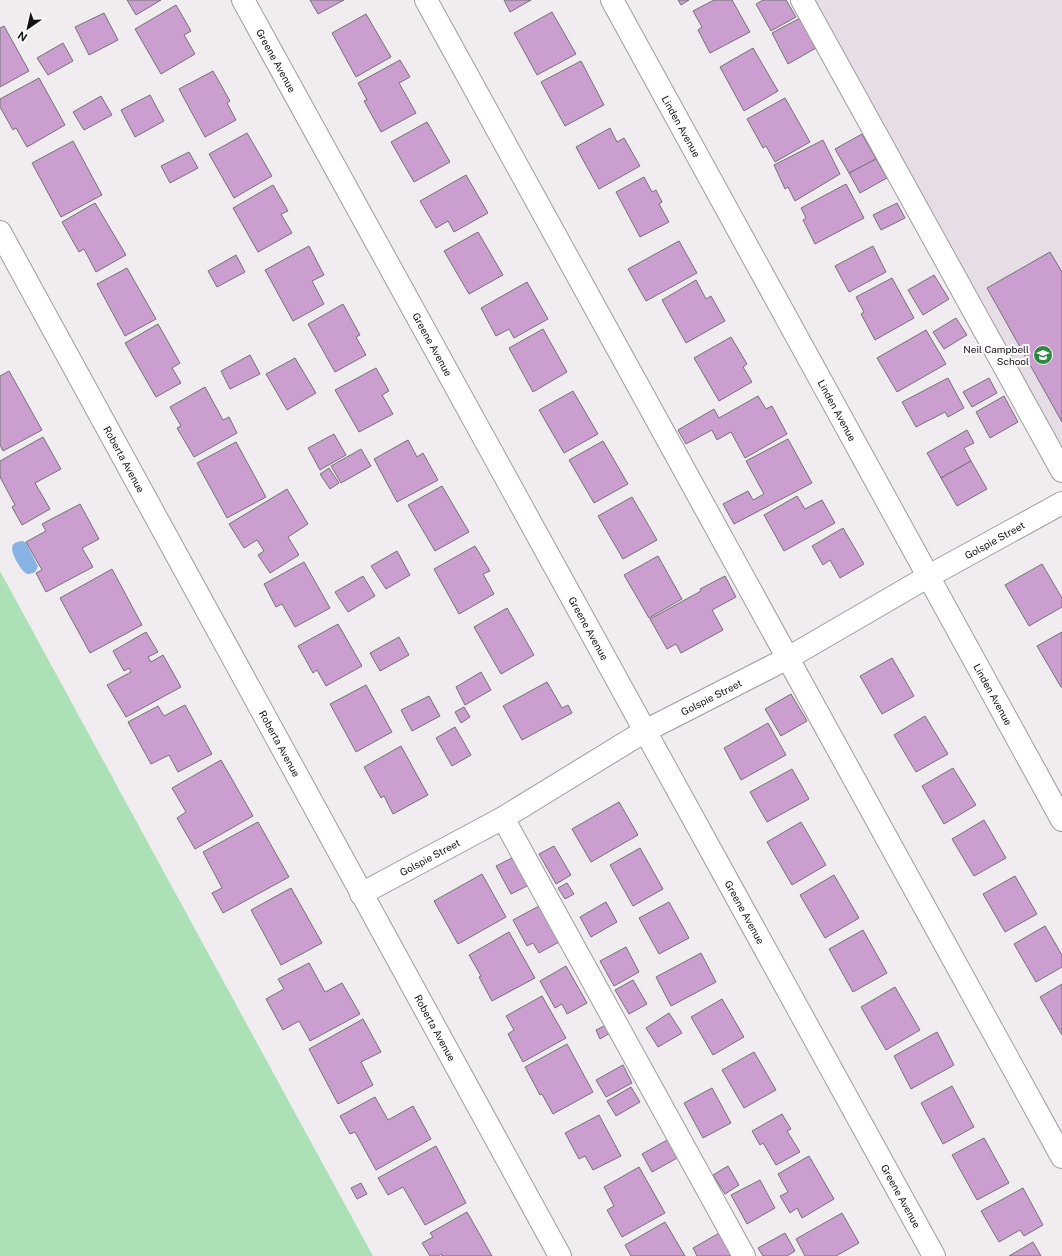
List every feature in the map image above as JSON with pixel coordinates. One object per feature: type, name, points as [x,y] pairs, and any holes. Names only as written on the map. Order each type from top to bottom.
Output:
[{"type":"street","name":"Greene Avenue","points":[[243,0],[934,1256]]},
{"type":"street","points":[[426,0],[1062,1157]]},
{"type":"street","name":"Linden Avenue","points":[[612,0],[1062,820]]},
{"type":"street","points":[[802,0],[1062,471]]},
{"type":"street","name":"Roberta Avenue","points":[[0,232],[560,1256]]},
{"type":"street","name":"Golspie Street","points":[[361,894],[503,818],[645,731],[788,658],[928,576],[1062,503]]},
{"type":"street","points":[[503,818],[744,1256]]},
{"type":"shaded area","points":[[813,0],[1062,0],[1062,461]]},
{"type":"green space","points":[[0,571],[373,1256],[0,1256]]},
{"type":"water","points":[[23,541],[26,543],[38,566],[31,574],[27,574],[22,570],[12,551],[15,543]]},
{"type":"building","points":[[127,0],[161,0],[136,15]]},
{"type":"building","points":[[310,0],[344,0],[318,14]]},
{"type":"building","points":[[504,0],[531,0],[510,12]]},
{"type":"building","points":[[678,0],[689,0],[681,5]]},
{"type":"building","points":[[714,0],[732,0],[750,32],[710,53],[698,30],[702,27],[693,11]]},
{"type":"building","points":[[763,0],[786,0],[796,17],[771,31],[756,4]]},
{"type":"building","points":[[176,5],[191,31],[184,35],[195,54],[161,74],[135,29]]},
{"type":"building","points":[[552,12],[576,54],[537,75],[514,33]]},
{"type":"building","points":[[104,13],[118,40],[89,55],[75,27]]},
{"type":"building","points":[[366,14],[391,57],[356,77],[332,33]]},
{"type":"building","points":[[800,18],[816,48],[788,64],[772,33]]},
{"type":"building","points":[[4,26],[29,71],[0,87],[0,28]]},
{"type":"building","points":[[63,43],[73,61],[48,75],[37,58]]},
{"type":"building","points":[[753,48],[778,91],[744,111],[720,67]]},
{"type":"building","points":[[400,60],[410,77],[399,83],[416,113],[381,132],[364,101],[367,100],[358,83]]},
{"type":"building","points":[[581,61],[604,105],[565,126],[541,82]]},
{"type":"building","points":[[213,71],[230,101],[227,103],[236,120],[205,137],[179,89]]},
{"type":"building","points":[[39,78],[65,125],[27,147],[16,128],[13,130],[0,107],[0,99]]},
{"type":"building","points":[[150,95],[164,121],[135,137],[121,110]]},
{"type":"building","points":[[101,96],[112,115],[84,130],[73,112]]},
{"type":"building","points":[[785,98],[810,142],[775,162],[766,146],[763,148],[747,119]]},
{"type":"building","points":[[427,122],[450,162],[414,182],[391,142]]},
{"type":"building","points":[[610,128],[617,142],[624,138],[640,166],[599,189],[576,147]]},
{"type":"building","points":[[247,133],[272,176],[234,198],[209,154]]},
{"type":"building","points":[[862,134],[876,159],[849,173],[835,149]]},
{"type":"building","points":[[823,140],[840,174],[795,201],[788,187],[785,189],[774,165]]},
{"type":"building","points":[[73,141],[102,195],[61,217],[32,163]]},
{"type":"building","points":[[189,152],[198,168],[170,183],[161,166]]},
{"type":"building","points":[[876,159],[887,178],[860,193],[849,173]]},
{"type":"building","points":[[466,175],[488,213],[454,232],[448,221],[436,228],[420,201]]},
{"type":"building","points":[[644,177],[652,192],[656,190],[662,202],[659,204],[669,222],[640,237],[616,192]]},
{"type":"building","points":[[846,184],[864,218],[815,244],[803,220],[806,218],[801,208]]},
{"type":"building","points":[[273,185],[288,211],[281,214],[292,233],[258,252],[233,208]]},
{"type":"building","points":[[95,203],[126,255],[96,272],[84,249],[79,252],[62,222]]},
{"type":"building","points":[[897,203],[905,218],[881,230],[873,215]]},
{"type":"building","points":[[478,232],[503,275],[469,294],[444,251]]},
{"type":"building","points":[[679,241],[697,273],[646,301],[628,269]]},
{"type":"building","points":[[309,246],[324,275],[312,281],[324,304],[293,321],[265,270]]},
{"type":"building","points":[[873,246],[886,272],[849,292],[835,266]]},
{"type":"building","name":"Neil Campbell School","points":[[1050,252],[1062,272],[1062,422],[987,288]]},
{"type":"building","points":[[236,255],[245,272],[217,287],[208,271]]},
{"type":"building","points":[[127,268],[156,319],[125,336],[97,284]]},
{"type":"building","points":[[934,275],[949,299],[923,315],[908,290]]},
{"type":"building","points":[[892,278],[914,318],[875,340],[861,314],[864,312],[856,297]]},
{"type":"building","points":[[696,280],[706,299],[711,296],[725,321],[686,343],[662,300]]},
{"type":"building","points":[[527,282],[548,319],[514,338],[509,329],[496,336],[481,308]]},
{"type":"building","points":[[343,304],[360,335],[356,337],[366,355],[335,372],[308,324]]},
{"type":"building","points":[[956,318],[967,335],[944,349],[933,332]]},
{"type":"building","points":[[158,324],[180,363],[172,368],[181,383],[156,397],[125,343]]},
{"type":"building","points":[[543,329],[567,372],[533,392],[509,348]]},
{"type":"building","points":[[926,330],[946,364],[897,392],[877,358]]},
{"type":"building","points":[[731,337],[747,364],[743,367],[752,382],[719,401],[694,358]]},
{"type":"building","points":[[250,355],[260,374],[230,389],[221,371]]},
{"type":"building","points":[[295,358],[316,393],[287,410],[266,374]]},
{"type":"building","points":[[376,368],[389,391],[382,395],[393,414],[359,432],[335,390]]},
{"type":"building","points":[[9,371],[42,430],[3,451],[0,445],[0,376]]},
{"type":"building","points":[[948,378],[964,408],[948,417],[945,412],[916,427],[902,402]]},
{"type":"building","points":[[989,378],[997,393],[972,407],[963,392]]},
{"type":"building","points":[[205,387],[223,420],[229,417],[237,433],[194,457],[177,428],[181,426],[170,407]]},
{"type":"building","points":[[573,391],[598,434],[564,453],[539,410]]},
{"type":"building","points":[[758,396],[766,409],[772,406],[787,434],[745,458],[731,432],[717,440],[712,430],[686,444],[678,430],[714,409],[719,418]]},
{"type":"building","points":[[1004,396],[1018,422],[990,438],[976,412]]},
{"type":"building","points":[[967,430],[974,443],[964,448],[971,461],[941,478],[927,453]]},
{"type":"building","points":[[334,434],[346,455],[320,470],[308,448]]},
{"type":"building","points":[[43,437],[61,469],[35,483],[50,509],[22,525],[12,507],[15,505],[0,477],[0,461]]},
{"type":"building","points":[[788,439],[812,483],[734,524],[723,504],[748,491],[753,500],[764,494],[746,461]]},
{"type":"building","points":[[408,440],[417,457],[423,453],[438,480],[397,502],[374,459]]},
{"type":"building","points":[[603,441],[628,484],[594,503],[569,460]]},
{"type":"building","points":[[236,442],[266,497],[227,518],[197,463]]},
{"type":"building","points":[[361,449],[371,466],[341,483],[331,466]]},
{"type":"building","points":[[971,461],[987,489],[957,506],[941,478]]},
{"type":"building","points":[[329,468],[339,483],[330,489],[320,474]]},
{"type":"building","points":[[442,486],[469,532],[435,551],[408,505]]},
{"type":"building","points":[[287,489],[308,524],[288,537],[299,555],[270,573],[258,555],[264,551],[257,540],[244,548],[229,524]]},
{"type":"building","points":[[797,496],[805,509],[822,500],[835,523],[784,551],[764,515]]},
{"type":"building","points":[[632,497],[657,540],[623,559],[598,516]]},
{"type":"building","points":[[80,504],[99,539],[82,548],[93,567],[46,592],[36,573],[42,570],[26,542],[46,531],[42,524]]},
{"type":"building","points":[[843,528],[864,564],[840,578],[830,560],[823,565],[812,546]]},
{"type":"building","points":[[475,546],[490,571],[483,574],[494,594],[459,614],[434,569]]},
{"type":"building","points":[[397,551],[410,575],[386,589],[371,566]]},
{"type":"building","points":[[658,556],[682,599],[649,618],[624,575]]},
{"type":"building","points":[[304,562],[330,608],[295,627],[282,604],[276,607],[264,584]]},
{"type":"building","points":[[1042,564],[1062,598],[1062,607],[1029,626],[1005,585]]},
{"type":"building","points":[[112,569],[142,625],[90,653],[60,598]]},
{"type":"building","points":[[363,576],[375,596],[348,612],[335,592]]},
{"type":"building","points":[[725,576],[736,597],[712,610],[723,630],[681,653],[676,644],[667,649],[650,619]]},
{"type":"building","points":[[507,608],[534,655],[501,674],[474,627]]},
{"type":"building","points":[[338,624],[362,666],[326,686],[317,670],[313,673],[298,646]]},
{"type":"building","points":[[146,632],[158,652],[148,657],[151,662],[163,655],[181,687],[126,717],[107,685],[131,672],[129,668],[124,671],[113,651]]},
{"type":"building","points":[[1062,632],[1062,687],[1061,687],[1037,646]]},
{"type":"building","points":[[399,637],[409,655],[380,671],[370,653]]},
{"type":"building","points":[[892,658],[914,696],[882,714],[860,676]]},
{"type":"building","points":[[481,672],[491,690],[465,705],[456,687]]},
{"type":"building","points":[[547,682],[562,708],[568,705],[572,713],[522,740],[503,706]]},
{"type":"building","points":[[366,685],[392,732],[356,752],[330,704]]},
{"type":"building","points":[[791,694],[807,721],[781,736],[765,709]]},
{"type":"building","points":[[429,696],[440,716],[412,731],[401,710]]},
{"type":"building","points":[[185,705],[212,754],[178,772],[169,755],[151,764],[128,722],[158,706],[164,716]]},
{"type":"building","points":[[464,707],[470,717],[461,723],[455,712]]},
{"type":"building","points":[[925,716],[948,754],[916,772],[894,735]]},
{"type":"building","points":[[768,723],[786,755],[741,780],[724,748]]},
{"type":"building","points":[[455,727],[471,755],[452,766],[436,738]]},
{"type":"building","points":[[401,746],[428,795],[393,814],[384,796],[381,798],[364,767]]},
{"type":"building","points":[[221,760],[253,816],[195,849],[177,818],[186,812],[172,788]]},
{"type":"building","points":[[953,768],[976,805],[944,824],[922,786]]},
{"type":"building","points":[[792,769],[809,799],[767,822],[750,792]]},
{"type":"building","points":[[619,802],[638,835],[591,862],[572,829]]},
{"type":"building","points":[[984,820],[1006,858],[974,876],[952,839]]},
{"type":"building","points":[[258,822],[289,877],[223,913],[212,893],[222,888],[203,852]]},
{"type":"building","points":[[801,822],[826,865],[792,885],[767,842]]},
{"type":"building","points":[[554,846],[571,875],[556,884],[539,854]]},
{"type":"building","points":[[640,848],[663,889],[633,906],[610,865]]},
{"type":"building","points":[[516,856],[531,884],[511,894],[496,866]]},
{"type":"building","points":[[482,874],[506,917],[458,944],[434,901]]},
{"type":"building","points":[[834,875],[859,918],[825,938],[800,895]]},
{"type":"building","points":[[1015,876],[1037,914],[1005,932],[983,894]]},
{"type":"building","points":[[567,883],[574,894],[565,899],[558,888]]},
{"type":"building","points":[[291,888],[322,943],[281,965],[251,910]]},
{"type":"building","points":[[606,902],[617,922],[591,937],[580,917]]},
{"type":"building","points":[[669,902],[689,938],[659,954],[639,918]]},
{"type":"building","points":[[539,906],[559,942],[539,953],[533,943],[527,946],[513,920]]},
{"type":"building","points":[[1045,926],[1062,955],[1062,967],[1036,982],[1014,944]]},
{"type":"building","points":[[863,930],[887,973],[853,992],[829,949]]},
{"type":"building","points":[[509,932],[535,978],[492,1001],[479,977],[481,976],[469,955]]},
{"type":"building","points":[[626,947],[639,972],[614,986],[600,961]]},
{"type":"building","points":[[701,953],[716,982],[671,1006],[656,977]]},
{"type":"building","points":[[309,963],[325,992],[342,983],[360,1014],[310,1041],[299,1021],[283,1030],[266,999],[284,989],[278,979]]},
{"type":"building","points":[[566,966],[587,1003],[567,1014],[562,1004],[555,1008],[540,981]]},
{"type":"building","points":[[633,980],[647,1004],[629,1014],[615,990]]},
{"type":"building","points":[[1062,984],[1062,1035],[1040,997]]},
{"type":"building","points":[[895,987],[920,1030],[886,1050],[861,1007]]},
{"type":"building","points":[[542,996],[566,1038],[523,1062],[508,1034],[514,1030],[506,1016]]},
{"type":"building","points":[[722,999],[744,1037],[713,1055],[691,1017]]},
{"type":"building","points":[[669,1013],[682,1033],[658,1047],[646,1028]]},
{"type":"building","points":[[363,1019],[381,1052],[361,1062],[373,1085],[338,1104],[309,1049]]},
{"type":"building","points":[[606,1025],[610,1033],[600,1039],[596,1030]]},
{"type":"building","points":[[937,1032],[954,1065],[911,1089],[894,1056]]},
{"type":"building","points":[[567,1044],[593,1092],[553,1114],[542,1094],[540,1095],[525,1067]]},
{"type":"building","points":[[754,1052],[776,1090],[744,1108],[722,1070]]},
{"type":"building","points":[[623,1065],[632,1083],[606,1097],[596,1080]]},
{"type":"building","points":[[952,1086],[974,1127],[943,1144],[921,1103]]},
{"type":"building","points":[[631,1087],[640,1102],[616,1116],[607,1101]]},
{"type":"building","points":[[712,1088],[731,1123],[703,1138],[684,1103]]},
{"type":"building","points":[[375,1097],[388,1120],[413,1106],[431,1139],[376,1170],[355,1132],[350,1134],[340,1116]]},
{"type":"building","points":[[782,1114],[791,1129],[787,1131],[800,1152],[776,1165],[763,1143],[760,1145],[752,1131]]},
{"type":"building","points":[[599,1115],[621,1156],[593,1170],[585,1156],[579,1159],[565,1133]]},
{"type":"building","points":[[984,1138],[1009,1183],[977,1200],[952,1155]]},
{"type":"building","points":[[669,1139],[679,1157],[652,1172],[642,1154]]},
{"type":"building","points":[[436,1146],[466,1203],[425,1225],[403,1187],[388,1195],[378,1178]]},
{"type":"building","points":[[809,1156],[834,1199],[802,1218],[797,1208],[790,1213],[780,1196],[788,1192],[778,1174]]},
{"type":"building","points":[[728,1166],[739,1185],[725,1194],[713,1175]]},
{"type":"building","points":[[639,1167],[665,1213],[622,1237],[607,1210],[614,1206],[604,1187]]},
{"type":"building","points":[[760,1180],[775,1208],[747,1224],[731,1195]]},
{"type":"building","points":[[361,1183],[367,1194],[357,1199],[351,1188]]},
{"type":"building","points":[[1023,1188],[1043,1225],[1024,1236],[1020,1230],[999,1242],[981,1211]]},
{"type":"building","points":[[467,1212],[492,1256],[442,1256],[441,1254],[438,1256],[430,1256],[422,1243],[433,1237],[430,1233]]},
{"type":"building","points":[[842,1213],[859,1243],[836,1256],[805,1256],[796,1239]]},
{"type":"building","points":[[665,1222],[685,1256],[631,1256],[625,1245]]},
{"type":"building","points":[[721,1232],[732,1254],[729,1256],[697,1256],[693,1248]]},
{"type":"building","points":[[785,1233],[795,1251],[787,1256],[763,1256],[758,1248]]},
{"type":"building","points":[[1033,1242],[1041,1256],[1009,1256]]},
{"type":"place","name":"Neil Campbell School","points":[[1043,355]]}]
